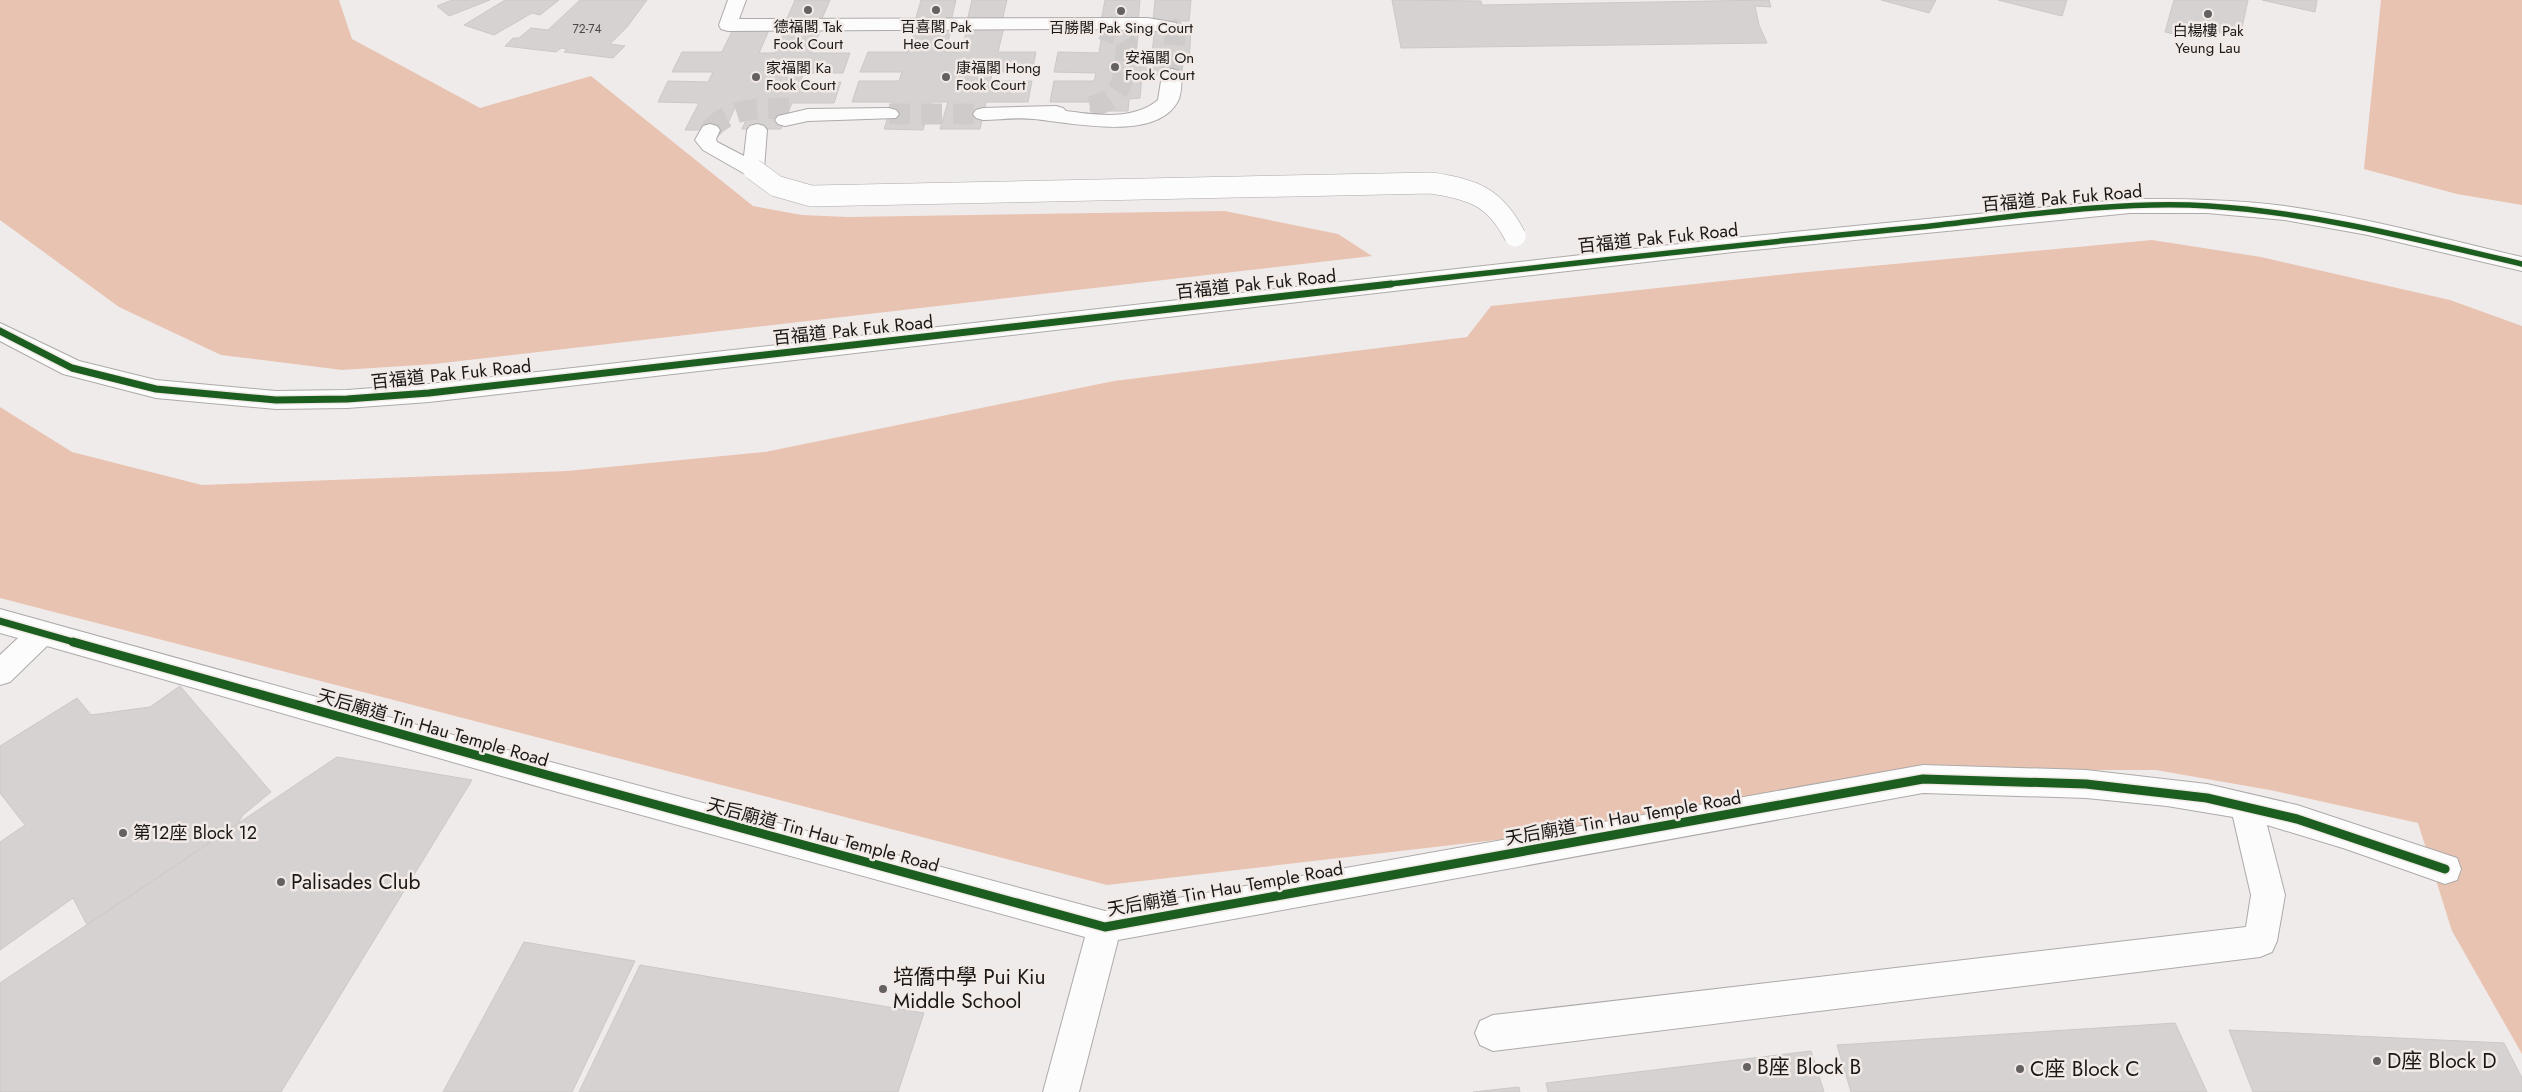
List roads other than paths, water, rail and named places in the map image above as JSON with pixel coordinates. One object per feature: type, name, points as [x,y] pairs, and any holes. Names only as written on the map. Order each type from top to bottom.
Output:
[{"type":"street","points":[[737,0],[728,25],[1055,23],[1148,24],[1169,27]]},
{"type":"street","points":[[1055,23],[1102,29]]},
{"type":"street","points":[[983,114],[1039,114],[1089,120],[1145,117],[1163,107],[1168,101],[1172,75]]},
{"type":"street","points":[[1039,114],[1090,107]]},
{"type":"street","points":[[794,114],[889,114]]},
{"type":"street","points":[[710,130],[705,140],[710,146],[753,168],[776,186],[811,196],[1431,183],[1468,189],[1484,196],[1496,206],[1532,268]]},
{"type":"street","points":[[753,168],[757,130]]},
{"type":"street","name":"百福道 Pak Fuk Road","points":[[0,331],[72,368],[156,389],[276,400],[356,398],[429,393],[1733,245],[2086,209],[2171,204],[2246,208],[2323,219],[2522,264]]},
{"type":"street","name":"天后廟道 Tin Hau Temple Road","points":[[0,621],[537,773],[1105,927],[1923,779],[2040,780],[2142,788],[2246,806],[2333,830],[2445,869]]},
{"type":"street","points":[[0,673],[42,633]]},
{"type":"street","points":[[1493,1032],[2260,941],[2268,895],[2246,806]]},
{"type":"street","points":[[1061,1092],[1105,927]]},
{"type":"tunnel","points":[[1169,27],[1173,29],[1175,36],[1172,75]]},
{"type":"tunnel","points":[[1090,107],[1111,98],[1117,92],[1123,77],[1127,45],[1121,36],[1102,29]]},
{"type":"tunnel","points":[[710,130],[727,117],[747,110],[790,108]]},
{"type":"tunnel","points":[[889,114],[983,114]]},
{"type":"place","name":"德福閣 Tak Fook Court","points":[[808,10]]},
{"type":"place","name":"百喜閣 Pak Hee Court","points":[[936,10]]},
{"type":"place","name":"百勝閣 Pak Sing Court","points":[[1121,11]]},
{"type":"place","name":"白楊樓 Pak Yeung Lau","points":[[2208,14]]},
{"type":"place","name":"安福閣 On Fook Court","points":[[1115,67]]},
{"type":"place","name":"家福閣 Ka Fook Court","points":[[756,77]]},
{"type":"place","name":"康福閣 Hong Fook Court","points":[[946,77]]},
{"type":"place","name":"第12座 Block 12","points":[[123,833]]},
{"type":"place","name":"Palisades Club","points":[[281,882]]},
{"type":"place","name":"培僑中學 Pui Kiu Middle School","points":[[883,989]]},
{"type":"place","name":"D座 Block D","points":[[2377,1061]]},
{"type":"place","name":"B座 Block B","points":[[1747,1067]]},
{"type":"place","name":"C座 Block C","points":[[2020,1069]]}]
